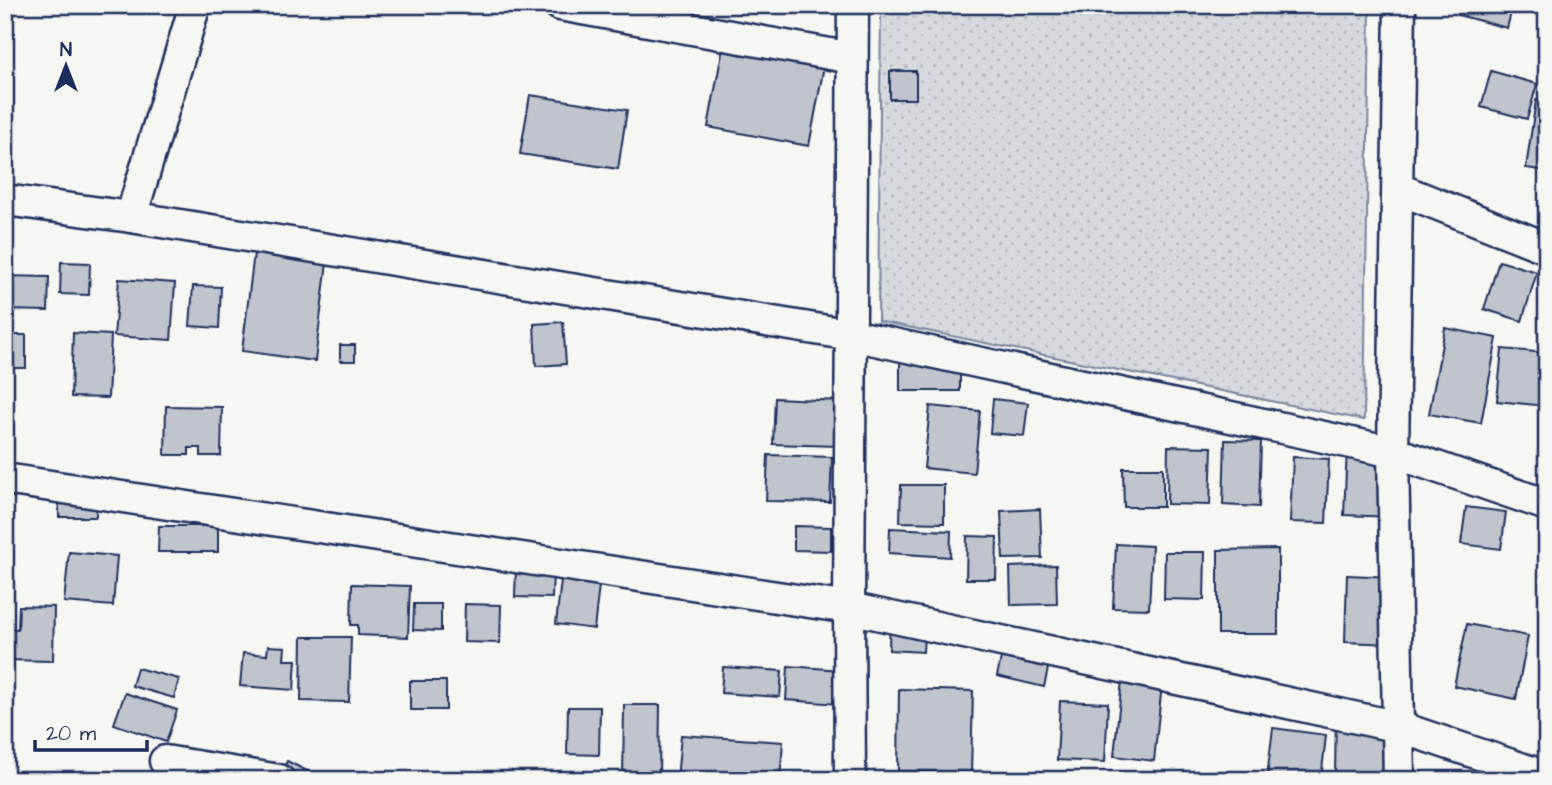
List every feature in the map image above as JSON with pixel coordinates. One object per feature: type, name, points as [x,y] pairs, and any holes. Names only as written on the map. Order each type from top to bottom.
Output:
[{"type":"street","points":[[131,217],[194,5]]},
{"type":"street","points":[[560,5],[852,58]]},
{"type":"street","points":[[850,780],[853,5]]},
{"type":"street","points":[[1399,780],[1393,453],[1400,5]]},
{"type":"street","points":[[1399,189],[1547,248]]},
{"type":"street","points":[[5,200],[131,217],[852,335],[1393,453],[1547,505]]},
{"type":"street","points":[[10,489],[849,608],[1399,727],[1547,776]]},
{"type":"street","points":[[165,761],[279,780]]},
{"type":"shaded area","points":[[881,5],[1370,5],[1364,420],[878,321]]},
{"type":"building","points":[[1461,5],[1513,5],[1507,28],[1458,15]]},
{"type":"building","points":[[723,47],[824,66],[809,146],[708,127]]},
{"type":"building","points":[[890,71],[916,71],[916,99],[890,99]]},
{"type":"building","points":[[1491,71],[1537,84],[1527,119],[1481,107]]},
{"type":"building","points":[[530,95],[627,110],[618,169],[520,154]]},
{"type":"building","points":[[1536,100],[1547,101],[1547,171],[1526,168]]},
{"type":"building","points":[[254,253],[327,262],[315,361],[242,351]]},
{"type":"building","points":[[1499,261],[1537,272],[1522,321],[1484,309]]},
{"type":"building","points":[[61,262],[90,263],[89,295],[60,294]]},
{"type":"building","points":[[5,276],[49,277],[48,311],[5,310]]},
{"type":"building","points":[[119,279],[175,283],[171,340],[114,336]]},
{"type":"building","points":[[193,286],[221,287],[219,328],[190,326]]},
{"type":"building","points":[[563,322],[566,364],[536,366],[534,324]]},
{"type":"building","points":[[1445,328],[1497,338],[1481,423],[1429,414]]},
{"type":"building","points":[[73,333],[111,335],[108,398],[71,397]]},
{"type":"building","points":[[5,335],[26,335],[26,368],[5,368]]},
{"type":"building","points":[[340,345],[355,345],[355,361],[340,361]]},
{"type":"building","points":[[1502,349],[1547,353],[1546,406],[1497,401]]},
{"type":"building","points":[[900,356],[960,357],[960,391],[900,391]]},
{"type":"building","points":[[775,398],[839,401],[837,446],[773,444]]},
{"type":"building","points":[[993,399],[1028,403],[1024,436],[990,433]]},
{"type":"building","points":[[166,406],[222,407],[221,456],[201,456],[201,448],[189,448],[189,455],[165,455]]},
{"type":"building","points":[[930,406],[980,411],[974,473],[924,468]]},
{"type":"building","points":[[1225,440],[1261,441],[1259,507],[1223,505]]},
{"type":"building","points":[[1168,446],[1212,447],[1210,505],[1167,504]]},
{"type":"building","points":[[1347,448],[1394,449],[1391,517],[1344,515]]},
{"type":"building","points":[[768,455],[832,457],[830,502],[766,501]]},
{"type":"building","points":[[1293,457],[1329,459],[1326,523],[1290,522]]},
{"type":"building","points":[[1123,468],[1163,468],[1163,507],[1124,507]]},
{"type":"building","points":[[901,485],[944,485],[944,523],[900,522]]},
{"type":"building","points":[[59,486],[96,486],[96,517],[59,517]]},
{"type":"building","points":[[1466,507],[1506,512],[1501,549],[1461,544]]},
{"type":"building","points":[[1040,509],[1042,558],[1003,559],[1001,511]]},
{"type":"building","points":[[159,526],[218,526],[218,552],[158,552]]},
{"type":"building","points":[[794,526],[831,527],[831,551],[794,550]]},
{"type":"building","points":[[890,528],[951,531],[950,557],[889,553]]},
{"type":"building","points":[[967,536],[997,537],[996,579],[966,579]]},
{"type":"building","points":[[1116,544],[1152,546],[1149,609],[1113,608]]},
{"type":"building","points":[[1278,549],[1278,634],[1218,634],[1218,550]]},
{"type":"building","points":[[69,552],[117,556],[113,606],[64,602]]},
{"type":"building","points":[[1165,552],[1205,552],[1204,600],[1164,599]]},
{"type":"building","points":[[563,563],[601,568],[594,629],[556,624]]},
{"type":"building","points":[[1056,565],[1057,604],[1011,605],[1010,567]]},
{"type":"building","points":[[516,569],[553,570],[552,598],[515,597]]},
{"type":"building","points":[[1347,575],[1394,577],[1392,644],[1345,642]]},
{"type":"building","points":[[352,584],[410,586],[408,637],[358,635],[358,625],[351,625]]},
{"type":"building","points":[[414,604],[441,604],[441,631],[413,630]]},
{"type":"building","points":[[465,604],[501,605],[500,643],[464,642]]},
{"type":"building","points":[[19,606],[54,607],[53,661],[5,660],[5,628],[18,629]]},
{"type":"building","points":[[890,613],[925,615],[923,652],[889,650]]},
{"type":"building","points":[[1467,624],[1528,636],[1516,699],[1454,686]]},
{"type":"building","points":[[302,637],[351,637],[349,702],[301,701]]},
{"type":"building","points":[[1005,640],[1052,650],[1044,687],[997,676]]},
{"type":"building","points":[[268,646],[285,647],[284,660],[296,660],[294,690],[240,686],[243,653],[267,655]]},
{"type":"building","points":[[788,666],[841,670],[839,704],[786,700]]},
{"type":"building","points":[[723,667],[782,671],[780,697],[721,693]]},
{"type":"building","points":[[137,668],[179,679],[174,698],[132,686]]},
{"type":"building","points":[[1122,680],[1162,684],[1154,761],[1114,756]]},
{"type":"building","points":[[410,681],[446,681],[446,710],[410,710]]},
{"type":"building","points":[[899,689],[973,691],[971,773],[898,771]]},
{"type":"building","points":[[125,693],[177,710],[166,742],[114,724]]},
{"type":"building","points":[[1060,701],[1108,703],[1105,762],[1057,760]]},
{"type":"building","points":[[624,705],[660,705],[659,780],[623,780]]},
{"type":"building","points":[[568,707],[600,707],[599,755],[567,754]]},
{"type":"building","points":[[1336,716],[1386,716],[1386,774],[1335,774]]},
{"type":"building","points":[[1273,728],[1326,735],[1321,780],[1267,777]]},
{"type":"building","points":[[681,735],[783,742],[780,780],[677,780]]},
{"type":"building","points":[[287,761],[315,775],[312,780],[278,780]]}]
